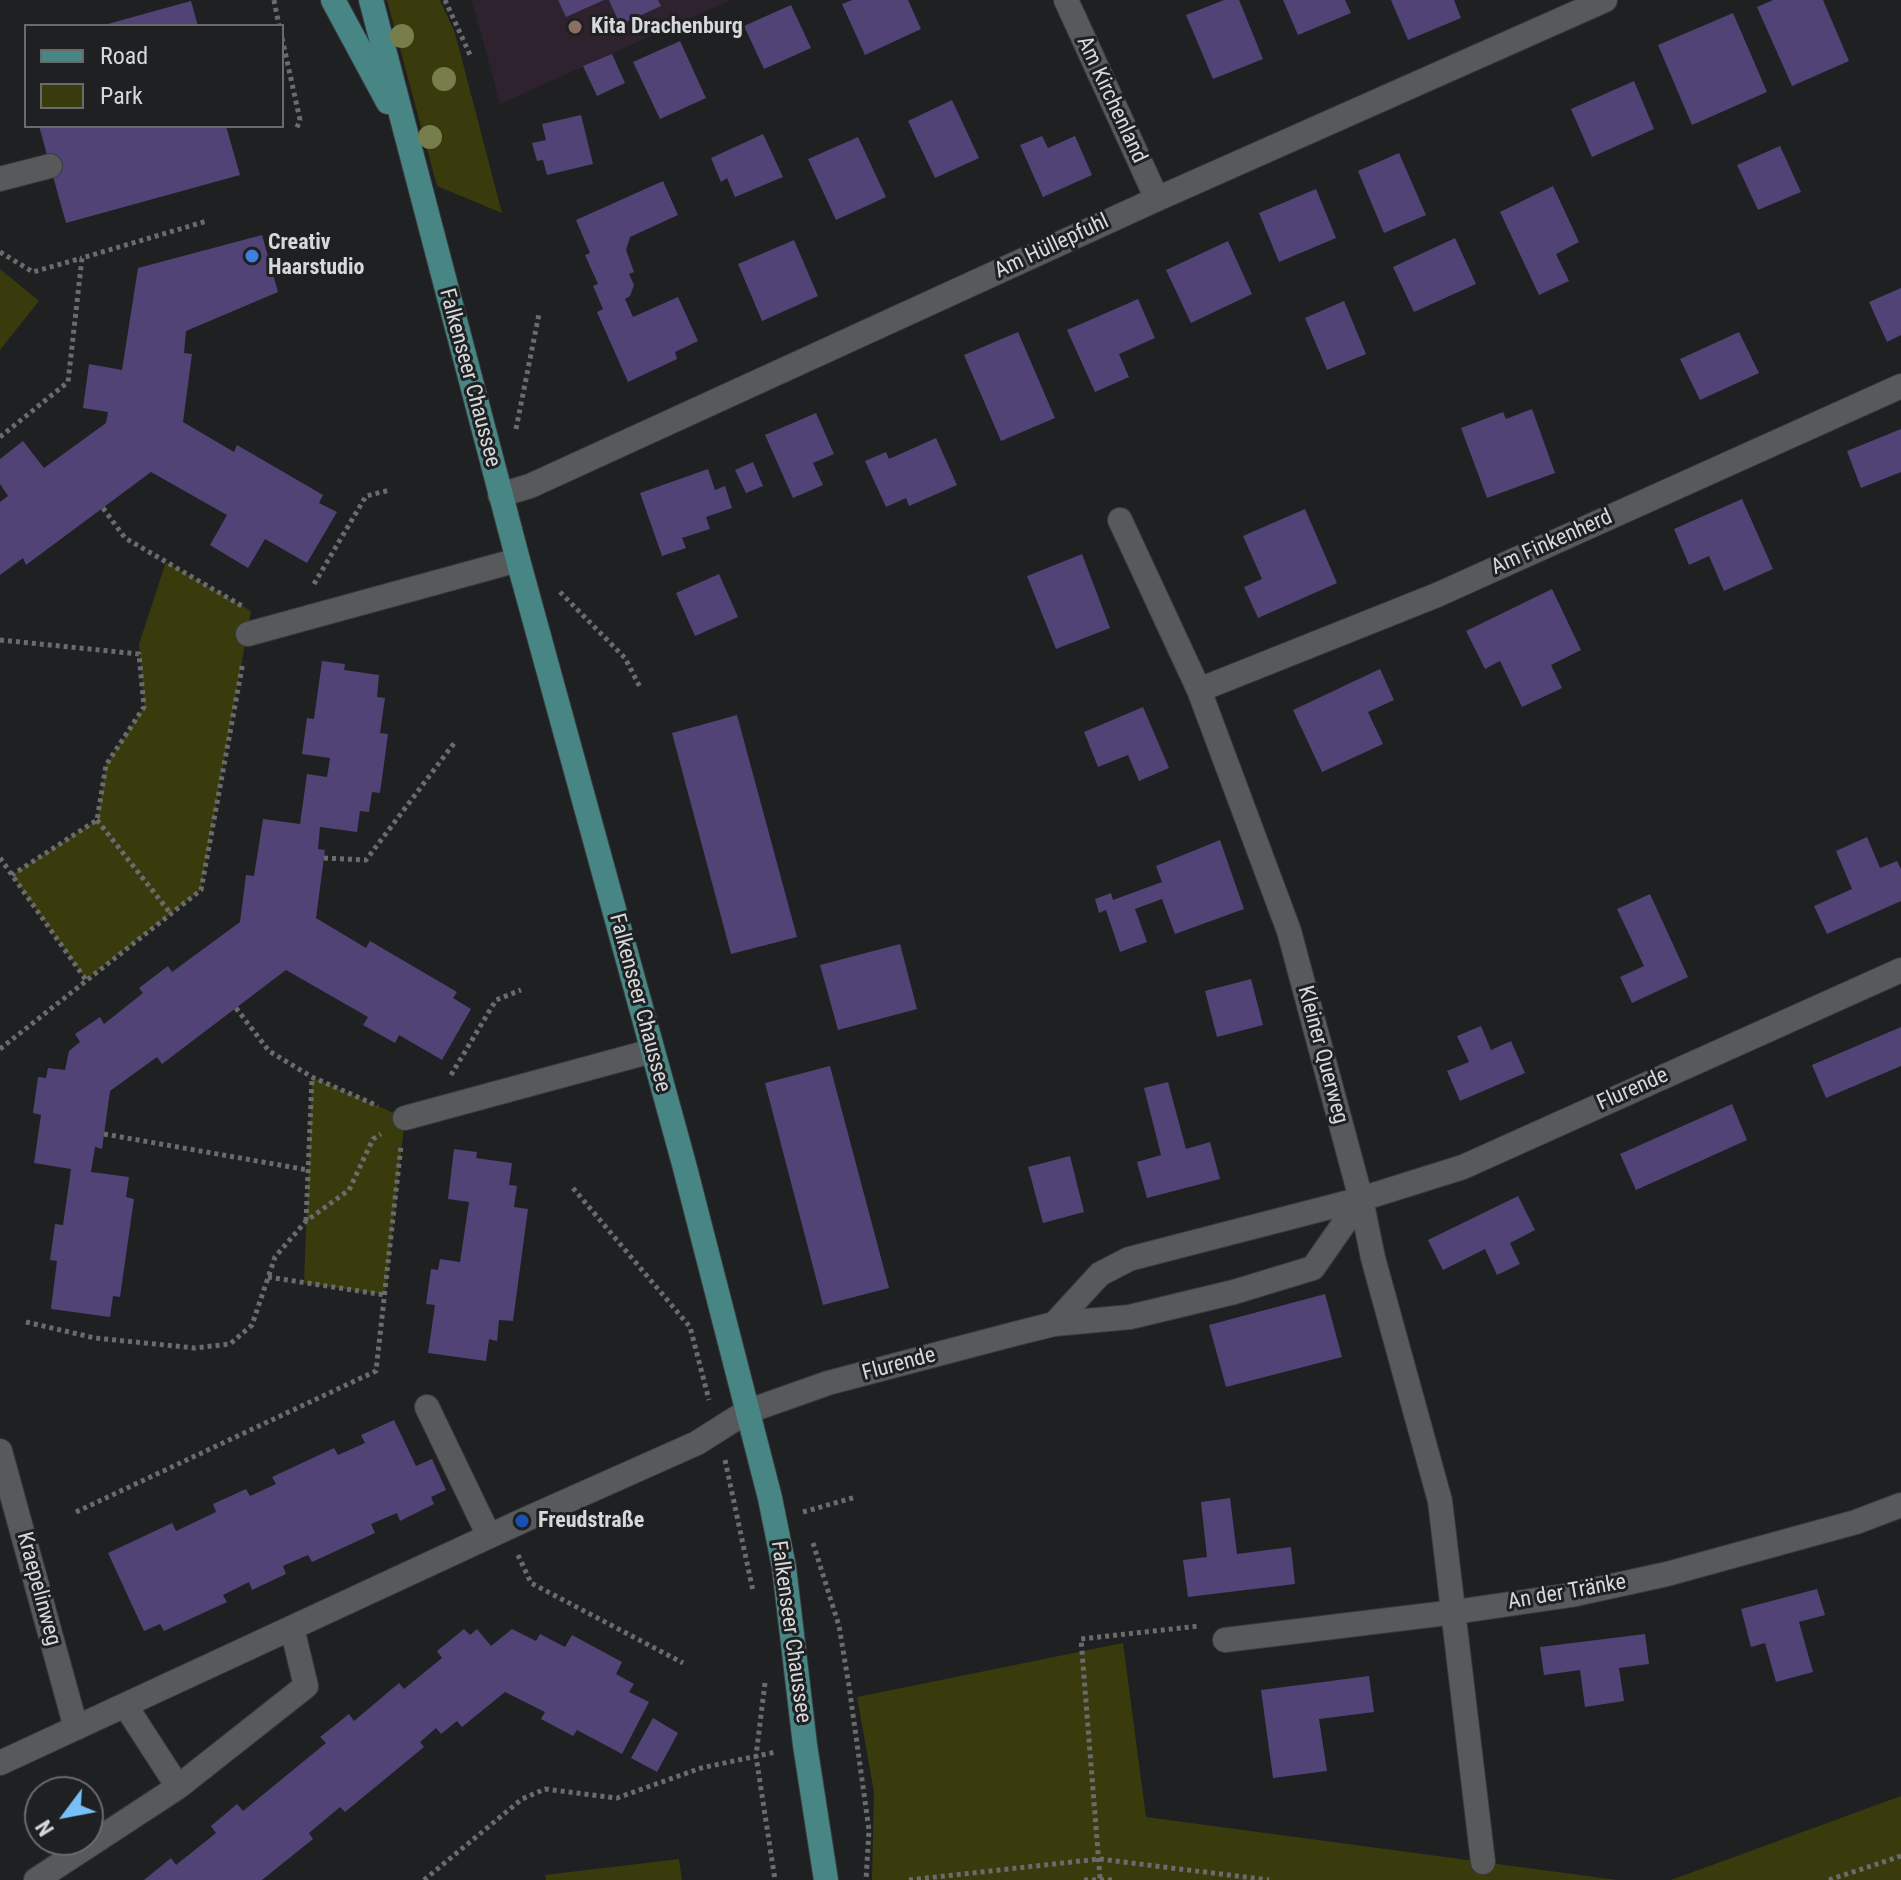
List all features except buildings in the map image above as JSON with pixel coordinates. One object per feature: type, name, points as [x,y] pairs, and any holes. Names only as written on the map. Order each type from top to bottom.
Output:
[{"type":"main road","name":"Falkenseer Chaussee","points":[[333,0],[406,135]]},
{"type":"main road","name":"Falkenseer Chaussee","points":[[371,0],[500,495],[684,1164],[770,1498],[784,1567],[805,1745],[826,1880]]},
{"type":"street","name":"Am Kirchenland","points":[[1066,0],[1157,199]]},
{"type":"street","name":"Am Hüllepfuhl","points":[[500,495],[530,486],[1157,199],[1605,0]]},
{"type":"street","points":[[0,179],[50,166]]},
{"type":"street","name":"Am Finkenherd","points":[[1199,690],[1437,595],[1901,386]]},
{"type":"street","name":"Kleiner Querweg","points":[[1120,520],[1199,690],[1289,931],[1361,1199],[1373,1258],[1440,1501],[1483,1862]]},
{"type":"street","points":[[248,634],[518,560]]},
{"type":"street","name":"Flurende","points":[[1054,1324],[1100,1274],[1129,1259],[1361,1199],[1463,1167],[1901,970]]},
{"type":"street","points":[[405,1118],[652,1051]]},
{"type":"street","name":"Flurende","points":[[746,1412],[828,1383],[1054,1324],[1130,1317],[1234,1292],[1313,1268],[1361,1199]]},
{"type":"street","points":[[427,1407],[497,1532]]},
{"type":"street","points":[[0,1763],[497,1532],[697,1443],[746,1412]]},
{"type":"street","name":"Kraepelinweg","points":[[0,1451],[76,1728]]},
{"type":"street","name":"An der Tränke","points":[[1225,1640],[1571,1595],[1667,1574],[1856,1522],[1901,1505]]},
{"type":"street","points":[[36,1880],[178,1787],[306,1686],[292,1628]]},
{"type":"street","points":[[125,1705],[178,1787]]},
{"type":"path","points":[[274,0],[279,24]]},
{"type":"path","points":[[445,0],[471,57]]},
{"type":"path","points":[[284,47],[300,120],[296,130]]},
{"type":"path","points":[[0,252],[33,272],[207,221]]},
{"type":"path","points":[[0,437],[68,382],[82,258]]},
{"type":"path","points":[[518,438],[516,428],[539,314]]},
{"type":"path","points":[[305,618],[302,606],[366,496],[390,490]]},
{"type":"path","points":[[103,508],[125,538],[277,626]]},
{"type":"path","points":[[558,590],[625,658],[641,689]]},
{"type":"path","points":[[0,1049],[201,890],[248,634]]},
{"type":"path","points":[[0,640],[139,654],[144,707],[106,765],[97,820],[171,914]]},
{"type":"path","points":[[324,858],[366,860],[455,742]]},
{"type":"path","points":[[12,875],[97,820]]},
{"type":"path","points":[[0,858],[86,980]]},
{"type":"path","points":[[441,1109],[438,1096],[496,1000],[521,990]]},
{"type":"path","points":[[236,1008],[269,1051],[312,1077],[405,1118]]},
{"type":"path","points":[[306,1221],[312,1077]]},
{"type":"path","points":[[26,1322],[95,1338],[195,1348],[230,1344],[252,1325],[275,1257],[306,1221],[349,1190],[373,1139],[405,1118]]},
{"type":"path","points":[[76,1512],[376,1371],[405,1118]]},
{"type":"path","points":[[104,1134],[308,1170]]},
{"type":"path","points":[[573,1188],[690,1327],[711,1405]]},
{"type":"path","points":[[268,1277],[385,1295]]},
{"type":"path","points":[[808,1526],[802,1508],[856,1497]]},
{"type":"path","points":[[735,1507],[755,1597]]},
{"type":"path","points":[[497,1532],[531,1583],[683,1663]]},
{"type":"path","points":[[812,1540],[839,1626],[849,1686],[869,1830],[866,1880]]},
{"type":"path","points":[[1100,1878],[1081,1639],[1213,1625],[1225,1640]]},
{"type":"path","points":[[766,1672],[756,1756],[775,1880]]},
{"type":"path","points":[[424,1880],[522,1799],[545,1789],[617,1798],[701,1768],[805,1745]]},
{"type":"path","points":[[1829,1880],[1901,1856]]},
{"type":"path","points":[[909,1880],[1099,1859],[1269,1880]]},
{"type":"path","points":[[1084,1880],[1114,1880]]},
{"type":"shaded area","name":"Kita Drachenburg","points":[[472,0],[731,0],[500,104]]},
{"type":"green space","points":[[387,0],[440,0],[455,33],[502,213],[437,186]]},
{"type":"green space","points":[[0,269],[39,301],[0,350]]},
{"type":"green space","points":[[166,562],[251,611],[201,890],[86,980],[12,875],[97,820],[106,765],[144,707],[139,644]]},
{"type":"green space","points":[[312,1077],[405,1118],[385,1295],[304,1283]]},
{"type":"green space","points":[[1123,1643],[1146,1817],[1617,1880],[872,1880],[874,1792],[857,1697]]},
{"type":"green space","points":[[1901,1796],[1901,1880],[1671,1880]]},
{"type":"green space","points":[[679,1859],[682,1880],[546,1880],[545,1875]]},
{"type":"place","name":"Kita Drachenburg","points":[[575,27]]},
{"type":"place","name":"Creativ Haarstudio","points":[[252,256]]},
{"type":"place","name":"Freudstraße","points":[[522,1521]]}]
